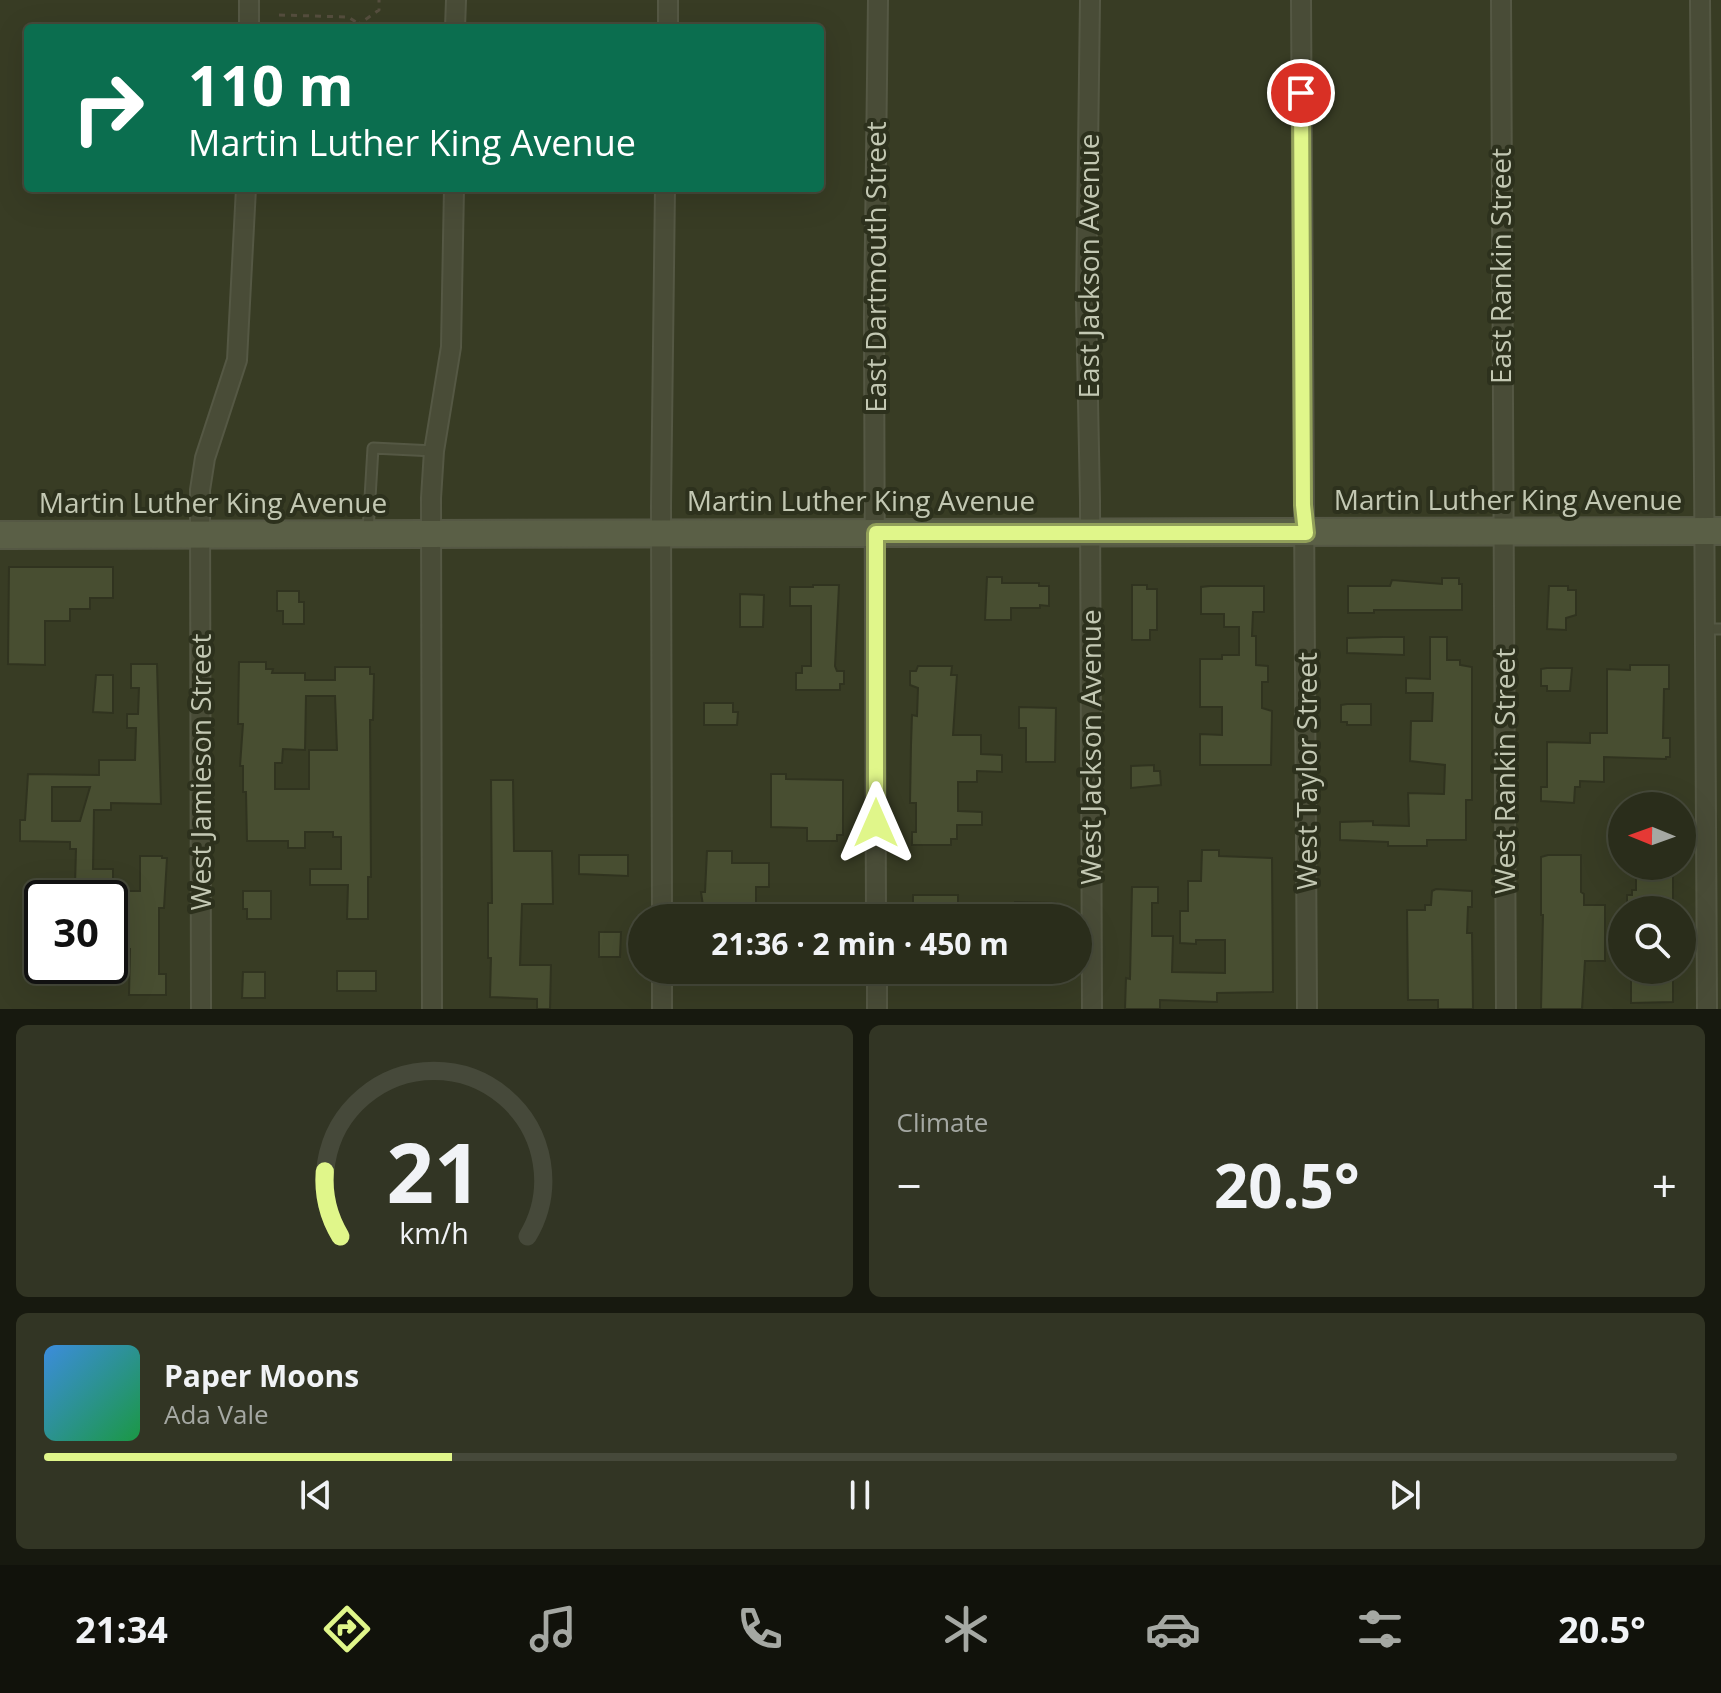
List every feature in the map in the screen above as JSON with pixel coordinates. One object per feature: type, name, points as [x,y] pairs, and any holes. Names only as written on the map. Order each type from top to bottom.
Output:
[{"type":"street","points":[[249,0],[249,24]]},
{"type":"street","points":[[455,24],[456,0]]},
{"type":"street","points":[[668,0],[668,24]]},
{"type":"street","name":"East Dartmouth Street","points":[[876,904],[874,317],[878,0]]},
{"type":"street","name":"East Jackson Avenue","points":[[1090,0],[1086,301],[1090,533]]},
{"type":"street","name":"West Taylor Street","points":[[1301,0],[1307,1009]]},
{"type":"street","name":"East Rankin Street","points":[[1501,0],[1502,498],[1505,532]]},
{"type":"street","points":[[1700,0],[1714,629],[1707,1009]]},
{"type":"street","points":[[432,1009],[431,534],[434,451],[451,347],[454,192]]},
{"type":"street","points":[[662,904],[661,533],[665,192]]},
{"type":"street","name":"West Jamieson Street","points":[[201,1009],[200,490],[205,458],[237,360],[246,197]]},
{"type":"street","name":"Martin Luther King Avenue","points":[[0,535],[1713,531]]},
{"type":"street","name":"West Rankin Street","points":[[1505,532],[1506,1009]]},
{"type":"street","name":"West Jackson Avenue","points":[[1090,533],[1092,1009]]},
{"type":"street","points":[[662,984],[662,1009]]},
{"type":"street","points":[[877,984],[877,1009]]},
{"type":"lane","points":[[368,535],[373,448],[434,451]]},
{"type":"path","points":[[362,24],[379,10],[379,0]]},
{"type":"path","points":[[279,15],[348,17],[357,24]]},
{"type":"building","points":[[9,567],[113,567],[113,598],[90,598],[90,609],[70,609],[70,621],[45,621],[45,665],[8,664]]},
{"type":"building","points":[[987,577],[1002,577],[1002,583],[1049,586],[1049,606],[1011,608],[1011,620],[985,620]]},
{"type":"building","points":[[1442,578],[1459,578],[1459,584],[1462,584],[1462,610],[1348,613],[1348,586],[1390,586],[1392,580],[1442,584]]},
{"type":"building","points":[[839,585],[835,666],[837,671],[844,671],[844,684],[840,684],[840,690],[796,690],[796,673],[802,673],[802,666],[811,666],[811,606],[790,606],[790,587]]},
{"type":"building","points":[[1132,585],[1157,589],[1157,630],[1150,630],[1150,640],[1132,640]]},
{"type":"building","points":[[1264,586],[1264,612],[1253,612],[1252,636],[1256,636],[1256,665],[1268,666],[1268,682],[1262,682],[1262,708],[1272,711],[1271,765],[1200,765],[1200,734],[1222,735],[1222,707],[1200,707],[1200,659],[1239,655],[1239,627],[1224,627],[1224,614],[1201,614],[1201,587]]},
{"type":"building","points":[[1549,586],[1568,586],[1568,590],[1576,590],[1576,615],[1566,618],[1566,630],[1547,629]]},
{"type":"building","points":[[277,591],[299,591],[299,602],[304,602],[304,624],[283,624],[283,611],[277,611]]},
{"type":"building","points":[[740,594],[764,595],[763,627],[740,627]]},
{"type":"building","points":[[1404,637],[1404,655],[1347,653],[1347,638]]},
{"type":"building","points":[[1430,637],[1447,637],[1447,660],[1460,660],[1460,665],[1472,667],[1472,800],[1466,800],[1466,840],[1427,840],[1427,846],[1388,846],[1388,842],[1340,840],[1340,822],[1373,821],[1373,825],[1409,826],[1408,793],[1444,794],[1445,765],[1410,761],[1411,721],[1432,721],[1433,693],[1406,693],[1406,678],[1430,679]]},
{"type":"building","points":[[239,662],[266,662],[266,669],[273,669],[272,673],[305,673],[305,680],[335,680],[335,667],[370,667],[370,674],[374,674],[373,720],[370,720],[371,877],[368,877],[368,919],[347,919],[348,885],[310,885],[310,869],[341,869],[341,837],[333,837],[333,832],[305,832],[305,848],[288,848],[288,841],[247,841],[246,792],[243,792],[243,766],[240,766],[243,724],[238,724]],"holes":[[[306,696],[335,696],[337,750],[309,750],[309,789],[275,789],[275,763],[282,763],[283,749],[305,750]]]},
{"type":"building","points":[[131,664],[157,664],[161,804],[111,803],[111,810],[94,810],[93,869],[113,869],[113,880],[75,880],[76,849],[70,849],[70,842],[20,841],[20,820],[25,820],[28,774],[99,775],[99,760],[135,760],[136,728],[127,728],[127,714],[138,714],[139,688],[131,688]],"holes":[[[52,787],[90,787],[80,821],[52,821]]]},
{"type":"building","points":[[1630,665],[1669,665],[1669,689],[1664,689],[1663,738],[1670,738],[1670,757],[1604,757],[1604,782],[1580,781],[1580,787],[1575,787],[1574,803],[1541,801],[1541,787],[1547,787],[1547,742],[1590,743],[1590,733],[1607,733],[1607,669],[1630,670]]},
{"type":"building","points":[[918,666],[952,666],[951,675],[957,675],[953,735],[981,735],[981,754],[1002,755],[1002,772],[977,771],[977,782],[958,782],[958,811],[982,812],[982,825],[957,825],[957,839],[951,839],[951,845],[912,845],[912,832],[916,832],[916,803],[910,803],[912,715],[917,716],[918,688],[910,685],[910,671],[916,671]]},
{"type":"building","points":[[1572,668],[1570,691],[1547,691],[1547,686],[1541,686],[1541,669]]},
{"type":"building","points":[[96,675],[113,675],[113,713],[93,712]]},
{"type":"building","points":[[704,703],[733,703],[733,712],[738,712],[737,725],[704,725]]},
{"type":"building","points":[[1371,704],[1371,725],[1341,722],[1341,705]]},
{"type":"building","points":[[1019,707],[1056,708],[1055,762],[1026,762],[1026,728],[1019,728]]},
{"type":"building","points":[[1154,765],[1154,771],[1160,771],[1161,785],[1131,788],[1131,766]]},
{"type":"building","points":[[771,774],[786,774],[786,779],[843,780],[843,835],[837,835],[837,841],[807,841],[807,828],[771,827]]},
{"type":"building","points":[[491,780],[513,780],[514,851],[552,851],[553,904],[522,904],[520,965],[551,965],[550,1009],[537,1009],[537,999],[490,997],[488,903],[492,903]]},
{"type":"building","points":[[1202,850],[1219,850],[1219,856],[1272,858],[1273,992],[1217,993],[1217,1002],[1160,1000],[1160,1009],[1125,1009],[1126,978],[1130,979],[1132,887],[1158,887],[1158,903],[1152,903],[1152,936],[1173,936],[1172,972],[1225,973],[1225,940],[1180,943],[1180,911],[1188,911],[1188,881],[1201,881]]},
{"type":"building","points":[[707,851],[732,851],[732,863],[769,863],[769,887],[756,887],[756,904],[703,904],[701,892],[705,892]]},
{"type":"building","points":[[579,855],[628,855],[628,876],[579,874]]},
{"type":"building","points":[[1581,855],[1584,905],[1605,905],[1605,961],[1585,961],[1582,1009],[1541,1009],[1541,857]]},
{"type":"building","points":[[140,856],[162,856],[167,858],[164,908],[159,908],[159,974],[166,974],[166,995],[129,995],[128,891],[140,891]]},
{"type":"building","points":[[1636,880],[1673,880],[1673,896],[1627,896],[1636,890]]},
{"type":"building","points":[[243,891],[271,891],[271,919],[247,919],[247,909],[243,909]]},
{"type":"building","points":[[1432,891],[1472,891],[1467,933],[1472,933],[1473,1009],[1438,1009],[1438,1000],[1408,1000],[1407,910],[1425,910],[1425,905],[1431,905]]},
{"type":"building","points":[[913,895],[958,895],[958,904],[913,904]]},
{"type":"building","points":[[1015,902],[1056,903],[1056,904]]},
{"type":"building","points":[[599,932],[621,932],[620,957],[599,957]]},
{"type":"building","points":[[337,971],[376,971],[376,991],[337,991]]},
{"type":"building","points":[[243,972],[265,972],[265,998],[242,998]]},
{"type":"building","points":[[1631,984],[1673,984],[1673,1002],[1631,1003]]},
{"type":"route","points":[[876,823],[876,533],[1306,533],[1303,505],[1301,93]]}]
